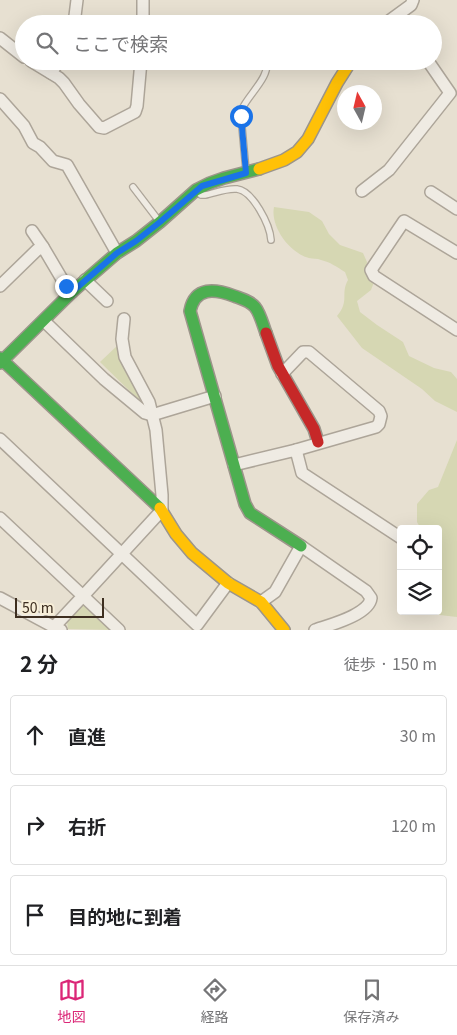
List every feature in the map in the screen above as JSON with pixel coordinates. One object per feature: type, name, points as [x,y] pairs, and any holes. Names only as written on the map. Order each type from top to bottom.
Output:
[{"type":"street","points":[[75,15],[77,0]]},
{"type":"street","points":[[143,15],[144,0]]},
{"type":"street","points":[[402,15],[413,0]]},
{"type":"street","points":[[0,38],[15,50]]},
{"type":"street","points":[[46,70],[64,83],[99,127],[104,128],[135,112],[140,70]]},
{"type":"street","points":[[284,630],[261,602],[228,583],[192,553],[176,534],[162,510],[1,360],[44,321],[72,292],[117,253],[160,222],[196,190],[216,181],[290,158],[302,147],[346,70]]},
{"type":"street","points":[[362,191],[389,170],[450,93],[434,70]]},
{"type":"street","points":[[0,99],[24,126],[33,143],[40,147],[53,161],[67,165],[117,253]]},
{"type":"street","points":[[431,192],[457,209]]},
{"type":"street","points":[[457,253],[404,220],[371,270],[374,276],[457,330]]},
{"type":"street","points":[[32,231],[66,286],[72,292]]},
{"type":"street","points":[[0,286],[37,250],[43,247]]},
{"type":"street","points":[[86,280],[107,301]]},
{"type":"street","points":[[318,442],[314,429],[282,374],[256,308],[248,302],[221,291],[210,290],[196,297],[190,307],[245,504],[250,513],[366,591],[371,598],[369,605],[362,611],[320,629]]},
{"type":"street","points":[[0,598],[57,628],[83,596],[162,510],[156,430],[149,402],[125,357],[122,339],[124,319]]},
{"type":"street","points":[[44,321],[145,413],[152,415],[215,396]]},
{"type":"street","points":[[234,465],[296,450],[318,442],[376,427],[379,424],[381,416],[378,411],[309,352],[303,352],[282,374]]},
{"type":"street","points":[[0,439],[122,554],[194,627],[228,583]]},
{"type":"street","points":[[296,450],[302,473],[397,535]]},
{"type":"street","points":[[0,518],[118,630]]},
{"type":"street","points":[[261,602],[275,592],[301,546]]},
{"type":"lane","points":[[246,173],[242,109],[267,70]]},
{"type":"lane","points":[[133,187],[160,222]]},
{"type":"lane","points":[[196,190],[198,194],[205,195],[230,189],[237,189],[248,194],[269,230],[271,240]]},
{"type":"green space","points":[[274,207],[309,212],[322,221],[329,234],[340,245],[363,253],[367,262],[366,271],[374,282],[371,290],[357,301],[360,312],[403,342],[409,356],[434,368],[451,372],[457,379],[457,412],[435,401],[422,389],[362,348],[337,316],[343,306],[348,280],[345,272],[327,262],[302,255],[288,245],[282,238],[275,222]]},
{"type":"green space","points":[[118,345],[145,401],[142,403],[100,362]]},
{"type":"green space","points":[[457,440],[457,617],[440,615],[442,615],[442,525],[419,525],[417,522],[417,504],[429,490],[438,487]]},
{"type":"green space","points":[[86,605],[111,630],[68,629],[67,622],[78,607]]},
{"type":"traffic: fast","points":[[0,363],[72,292],[117,253],[160,222],[196,190],[224,178],[259,169]]},
{"type":"traffic: fast","points":[[266,333],[255,307],[243,299],[227,294],[213,291],[201,293],[196,297],[190,311],[245,504],[250,513],[301,546]]},
{"type":"traffic: fast","points":[[0,358],[160,508]]},
{"type":"traffic: slow","points":[[259,169],[284,160],[297,152],[308,139],[345,70]]},
{"type":"traffic: slow","points":[[160,508],[176,534],[192,553],[228,583],[261,602],[284,630]]},
{"type":"traffic: jam","points":[[266,333],[278,366],[314,429],[318,442]]},
{"type":"route","points":[[66,286],[72,292],[117,253],[136,241],[202,186],[246,173],[241,116]]}]
